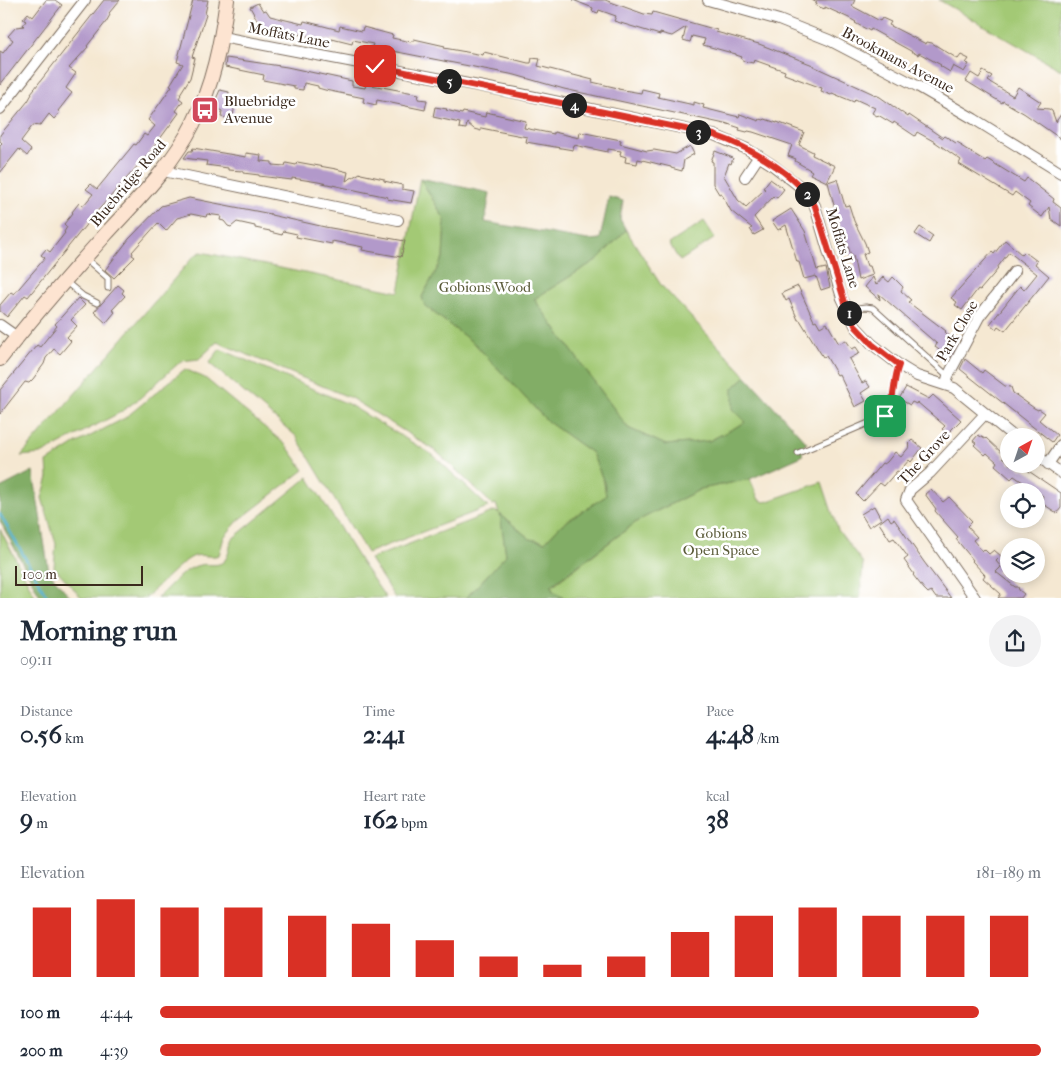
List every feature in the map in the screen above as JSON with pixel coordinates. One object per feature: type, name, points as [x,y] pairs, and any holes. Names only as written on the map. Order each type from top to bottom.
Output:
[{"type":"street","points":[[0,109],[85,0]]},
{"type":"street","name":"Bluebridge Road","points":[[0,359],[65,281],[163,171],[185,139],[204,100],[213,75],[222,37],[227,0]]},
{"type":"street","name":"Brookmans Avenue","points":[[708,0],[779,20],[829,40],[974,119],[1061,173]]},
{"type":"street","name":"Moffats Lane","points":[[222,37],[524,95],[714,135],[730,141],[759,156],[798,184],[812,201],[847,309],[856,327],[872,344],[917,376],[947,380],[954,388],[1003,428]]},
{"type":"street","points":[[745,177],[759,156]]},
{"type":"street","points":[[163,171],[398,220]]},
{"type":"street","name":"Park Close","points":[[947,380],[979,317],[1015,271]]},
{"type":"street","points":[[0,325],[17,337]]},
{"type":"street","name":"The Grove","points":[[975,598],[906,500],[910,490],[930,473],[986,414]]},
{"type":"street","points":[[1048,464],[1061,445]]},
{"type":"street","points":[[1045,462],[1061,473]]},
{"type":"lane","points":[[85,258],[108,278],[108,288]]},
{"type":"lane","points":[[65,281],[83,296],[97,303]]},
{"type":"lane","points":[[847,309],[873,308],[947,380]]},
{"type":"lane","points":[[798,453],[885,416],[892,407],[895,374],[899,365]]},
{"type":"green space","points":[[939,0],[1061,0],[1061,70]]},
{"type":"green space","points":[[420,178],[445,220],[443,258],[422,297],[425,306],[476,345],[547,421],[592,453],[604,482],[606,496],[561,525],[545,542],[530,539],[501,515],[506,555],[466,598],[395,598],[370,559],[495,511],[499,513],[496,504],[493,505],[436,451],[351,398],[217,342],[199,359],[181,361],[140,398],[121,412],[41,454],[21,456],[194,256],[201,252],[399,292]]},
{"type":"green space","name":"Gobions Wood","points":[[420,178],[490,193],[485,222],[588,240],[600,239],[609,197],[623,201],[620,219],[626,230],[598,259],[534,299],[628,428],[666,445],[709,441],[746,422],[733,409],[733,388],[746,376],[807,443],[803,446],[802,456],[750,479],[701,489],[639,520],[552,585],[552,590],[564,598],[466,598],[506,555],[500,514],[530,539],[545,542],[561,525],[606,496],[604,482],[592,453],[547,421],[476,345],[425,306],[422,297],[443,258],[445,220]]},
{"type":"green space","points":[[704,221],[715,238],[680,261],[669,244]]},
{"type":"green space","points":[[626,230],[661,285],[746,376],[733,388],[746,422],[709,441],[666,445],[628,428],[534,299],[598,259]]},
{"type":"green space","points":[[220,349],[348,404],[433,455],[488,507],[367,553],[296,436],[209,363]]},
{"type":"green space","points":[[185,369],[205,378],[286,445],[304,470],[238,521],[224,537],[219,555],[190,558],[145,598],[82,598],[54,567],[56,544],[42,498],[48,477],[47,462],[75,444],[125,418]]},
{"type":"green space","points":[[33,471],[49,572],[71,598],[41,598],[0,521],[0,488]]},
{"type":"green space","points":[[308,477],[361,562],[386,598],[157,598],[188,570],[200,565],[223,562],[228,555],[231,540]]},
{"type":"green space","name":"Gobions Open Space","points":[[750,479],[759,500],[765,502],[822,482],[838,530],[863,563],[860,598],[564,598],[552,590],[552,586],[639,520],[701,489]]},
{"type":"green space","points":[[0,529],[36,598],[0,598]]},
{"type":"building","points":[[46,0],[55,0],[62,5],[0,85],[0,51],[3,53],[13,40],[8,36],[16,27],[24,26],[26,21],[23,19],[28,13],[33,17]]},
{"type":"building","points":[[104,0],[120,0],[109,13],[110,15],[106,22],[88,47],[69,68],[76,73],[66,88],[72,93],[54,119],[49,114],[40,126],[33,125],[21,141],[31,150],[27,156],[19,149],[0,173],[0,145],[2,143],[0,135]]},
{"type":"building","points":[[193,0],[208,0],[206,15],[192,57],[195,58],[190,78],[180,94],[179,98],[183,101],[176,111],[179,113],[151,151],[93,216],[28,297],[25,295],[7,317],[0,311],[0,305],[11,292],[14,294],[45,258],[41,255],[46,249],[50,252],[65,233],[67,227],[64,224],[72,212],[79,203],[83,206],[93,194],[86,189],[91,184],[97,189],[134,144],[136,145],[144,134],[147,136],[155,126],[148,120],[172,86],[170,85],[183,64],[177,62]]},
{"type":"building","points":[[573,0],[605,0],[644,14],[652,15],[653,12],[717,30],[716,32],[759,44],[813,65],[880,97],[943,138],[945,136],[957,142],[985,161],[987,159],[1024,182],[1027,178],[1054,199],[1053,202],[1061,208],[1061,226],[1051,219],[1049,207],[1042,217],[1028,206],[1030,203],[1015,192],[1012,196],[959,164],[961,160],[917,132],[915,136],[894,122],[893,124],[872,113],[875,108],[855,99],[854,102],[832,93],[831,95],[821,91],[822,88],[784,74],[785,71],[754,60],[753,63],[744,61],[741,59],[742,57],[736,54],[703,45],[705,39],[692,36],[690,42],[683,40],[686,27],[672,36],[660,33],[660,35],[614,21],[616,16],[599,10],[598,13],[592,11],[593,8]]},
{"type":"building","points":[[812,0],[855,0],[852,6],[880,21],[882,18],[891,22],[889,25],[926,44],[927,42],[932,43],[958,59],[961,55],[969,59],[966,63],[969,64],[964,72],[953,66],[950,72],[919,53],[918,55],[871,29],[870,31],[855,23],[849,18],[825,7],[825,9],[816,6],[817,3]]},
{"type":"building","points":[[258,3],[263,11],[266,10],[270,16],[303,24],[304,21],[339,30],[340,26],[362,31],[363,27],[393,35],[392,38],[411,42],[414,39],[445,46],[444,48],[483,55],[484,52],[528,63],[531,63],[532,58],[540,59],[538,66],[593,80],[592,82],[618,89],[641,93],[642,89],[659,93],[658,97],[694,105],[694,102],[704,105],[703,108],[739,117],[740,114],[759,121],[760,119],[765,119],[777,122],[804,132],[799,145],[813,152],[812,155],[835,166],[827,182],[810,174],[812,171],[795,161],[796,159],[788,156],[792,145],[753,132],[739,130],[740,128],[725,123],[564,89],[515,75],[372,47],[373,44],[353,40],[352,44],[332,39],[332,41],[261,27],[250,7]]},
{"type":"building","points":[[226,58],[287,67],[352,81],[352,86],[365,88],[366,84],[419,94],[418,99],[427,100],[425,110],[377,100],[376,105],[363,102],[364,98],[325,90],[318,88],[318,86],[304,83],[303,90],[294,89],[294,86],[263,80],[264,75],[225,67]]},
{"type":"building","points":[[983,71],[992,76],[988,81],[1013,96],[1018,87],[1041,102],[1037,108],[1052,111],[1056,122],[1061,114],[1061,139],[1025,114],[1003,101],[1002,103],[966,81],[971,73],[979,78]]},
{"type":"building","points":[[220,90],[229,92],[227,104],[235,106],[232,119],[221,117],[222,111],[213,106]]},
{"type":"building","points":[[435,107],[462,114],[463,112],[485,117],[486,112],[526,121],[524,128],[554,134],[554,132],[579,138],[580,132],[621,140],[620,144],[647,151],[654,150],[676,154],[690,146],[694,154],[684,160],[682,171],[638,159],[637,164],[625,162],[626,157],[620,155],[621,151],[608,149],[608,152],[574,145],[573,150],[526,142],[527,137],[481,128],[481,131],[474,129],[467,123],[466,129],[459,128],[460,123],[433,117]]},
{"type":"building","points":[[193,148],[246,157],[246,153],[261,155],[260,161],[272,162],[272,165],[285,166],[286,163],[296,165],[297,162],[336,169],[348,172],[346,181],[360,173],[402,185],[402,189],[414,191],[411,203],[318,182],[243,173],[243,171],[206,165],[207,161],[184,158]]},
{"type":"building","points":[[715,151],[733,158],[724,176],[738,200],[746,207],[765,189],[763,188],[770,179],[784,189],[777,198],[774,196],[754,217],[763,230],[754,235],[750,229],[752,228],[731,211],[721,193],[719,194],[713,184],[713,162],[711,161]]},
{"type":"building","points":[[837,179],[845,206],[849,205],[854,221],[865,243],[868,252],[863,254],[867,266],[870,266],[873,275],[858,280],[853,255],[851,256],[847,242],[841,233],[828,182]]},
{"type":"building","points":[[189,198],[325,227],[405,241],[401,257],[362,250],[363,247],[332,241],[332,244],[296,237],[297,234],[283,231],[282,235],[237,222],[231,227],[220,220],[221,216],[207,214],[206,217],[191,214],[177,218],[166,231],[158,223],[132,252],[132,255],[135,257],[114,278],[105,270],[129,239],[161,206]]},
{"type":"building","points":[[791,209],[805,231],[817,270],[826,268],[830,287],[821,290],[816,276],[804,279],[786,225],[778,230],[772,221]]},
{"type":"building","points":[[920,227],[933,236],[929,243],[915,234]]},
{"type":"building","points":[[1005,240],[1022,255],[1025,252],[1037,261],[1035,264],[1049,276],[1005,331],[998,326],[996,329],[990,324],[1020,286],[1024,290],[1037,274],[1009,252],[998,269],[980,290],[978,289],[962,310],[955,305],[957,302],[951,298]]},
{"type":"building","points":[[873,277],[876,285],[883,277],[889,282],[893,277],[903,287],[901,291],[911,300],[908,302],[946,331],[957,343],[952,349],[954,350],[950,358],[935,347],[937,344],[879,294],[880,300],[865,287]]},
{"type":"building","points":[[118,285],[124,290],[122,293],[125,296],[112,310],[115,312],[106,323],[94,312]]},
{"type":"building","points":[[798,286],[814,321],[816,320],[820,327],[827,323],[839,344],[846,340],[852,349],[856,347],[860,353],[849,359],[862,383],[866,381],[870,387],[861,393],[866,401],[855,407],[839,374],[837,375],[826,356],[823,357],[800,320],[798,320],[789,299],[786,301],[782,293]]},
{"type":"building","points":[[78,298],[85,305],[71,320],[77,326],[67,337],[71,341],[60,354],[54,349],[33,379],[29,383],[25,382],[0,414],[0,390],[37,345],[40,347],[57,326],[55,324]]},
{"type":"building","points":[[965,359],[982,373],[984,370],[1005,386],[1011,387],[1013,393],[1034,408],[1045,413],[1039,420],[1057,435],[1052,442],[1045,436],[1045,428],[1034,428],[960,369]]},
{"type":"building","points":[[906,387],[929,399],[933,395],[961,420],[947,434],[942,429],[945,426],[917,402],[916,404],[912,402],[910,405],[899,399]]},
{"type":"building","points":[[978,435],[986,438],[1000,451],[1000,469],[995,465],[997,462],[987,453],[985,455],[974,445],[976,443],[973,441]]},
{"type":"building","points":[[912,440],[922,448],[911,462],[909,460],[884,486],[880,483],[863,501],[856,494],[882,463],[887,462],[895,452],[901,457],[910,446],[908,444]]},
{"type":"building","points":[[1004,473],[1031,473],[1061,493],[1061,508],[1057,513],[1045,505],[1045,483],[1024,483],[1014,476],[1011,479]]},
{"type":"building","points":[[931,489],[943,502],[949,497],[972,521],[967,526],[977,537],[973,540],[982,551],[984,549],[989,554],[994,550],[1000,555],[996,561],[1000,568],[996,572],[1000,575],[1000,583],[1010,583],[1018,587],[1024,594],[1021,598],[998,598],[1001,594],[983,578],[985,575],[972,561],[956,539],[958,537],[935,511],[936,509],[925,494]]},
{"type":"building","points":[[874,506],[881,519],[869,527],[861,514]]},
{"type":"building","points":[[888,516],[891,521],[894,519],[951,598],[936,598],[931,591],[928,593],[924,589],[913,575],[904,560],[908,557],[894,538],[890,540],[879,523]]},
{"type":"waterway","points":[[0,514],[48,598]]},
{"type":"place","name":"Bluebridge Avenue","points":[[205,110]]},
{"type":"route","points":[[375,66],[714,135],[747,149],[771,164],[798,184],[810,197],[815,206],[842,298],[856,327],[885,356],[899,365],[895,374],[892,407],[885,416]]}]
